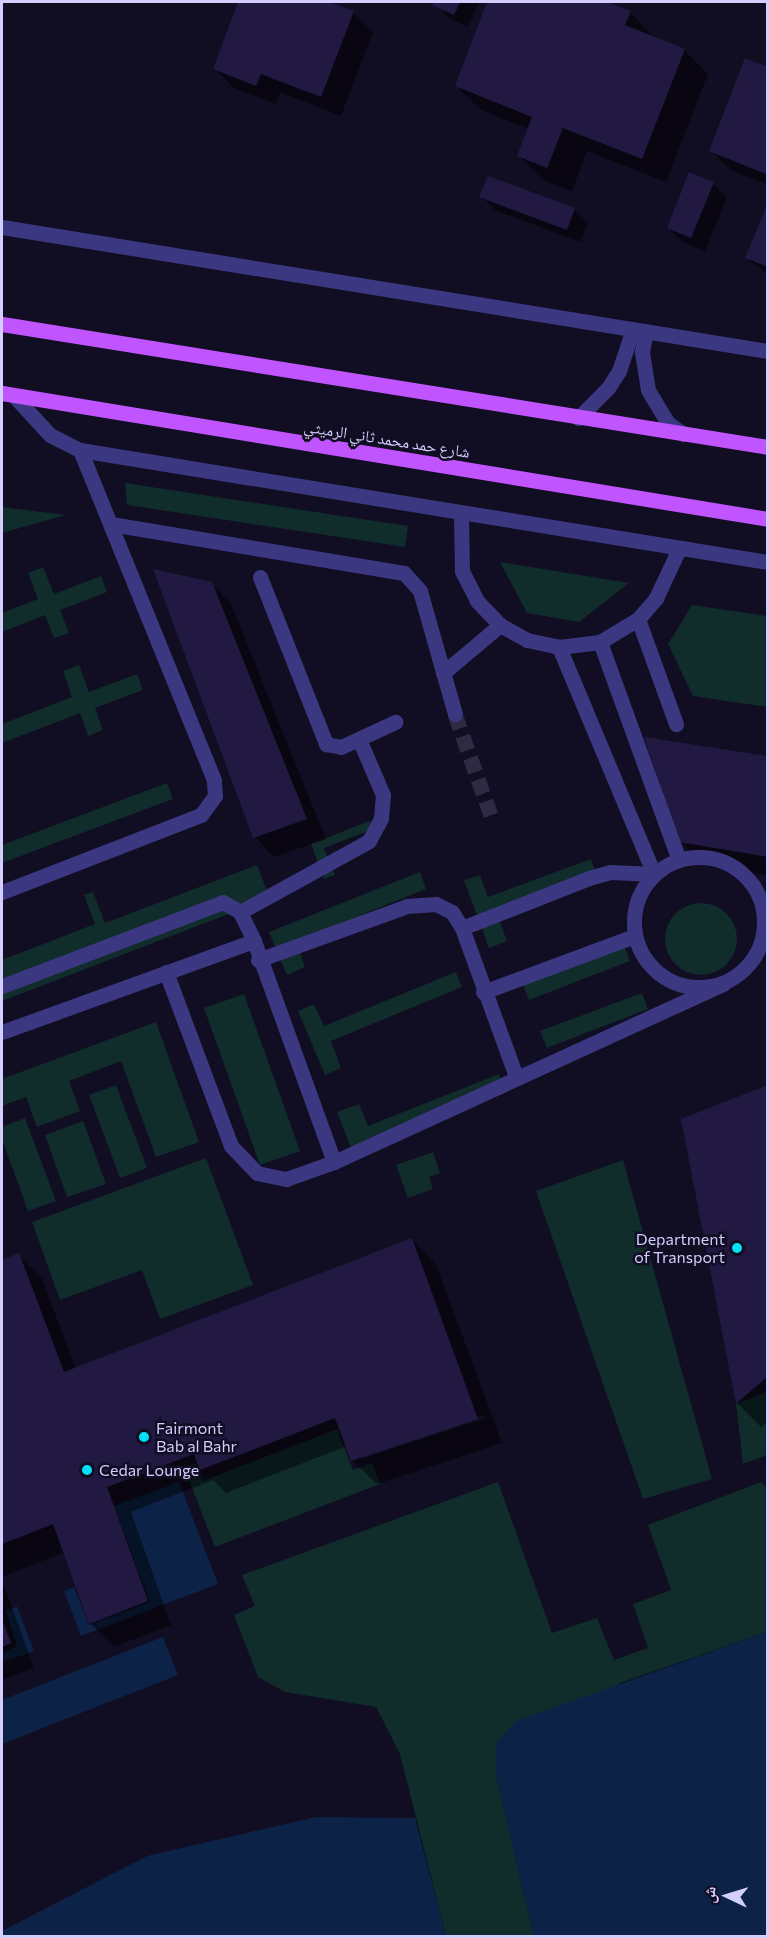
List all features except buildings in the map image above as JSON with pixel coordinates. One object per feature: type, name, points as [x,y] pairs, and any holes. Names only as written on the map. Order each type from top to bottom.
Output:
[{"type":"main road","points":[[2,324],[768,447]]},
{"type":"main road","name":"شارع حمد محمد ثاني الرميثي","points":[[7,394],[768,519]]},
{"type":"lane","points":[[2,227],[768,351]]},
{"type":"lane","points":[[578,418],[608,388],[640,330]]},
{"type":"lane","points":[[640,330],[648,390],[668,423],[683,434]]},
{"type":"lane","points":[[7,394],[50,435],[80,450],[461,515],[768,562]]},
{"type":"lane","points":[[2,892],[201,815],[215,796],[214,780],[80,450]]},
{"type":"lane","points":[[461,515],[462,571],[477,601],[500,625],[527,640],[559,647],[600,642],[638,619],[656,598],[679,549]]},
{"type":"lane","points":[[111,524],[404,573],[420,591],[455,714]]},
{"type":"lane","points":[[260,578],[322,739],[326,744],[341,747],[395,722]]},
{"type":"lane","points":[[638,619],[675,724]]},
{"type":"lane","points":[[443,673],[500,625]]},
{"type":"lane","points":[[600,642],[680,860]]},
{"type":"lane","points":[[559,647],[654,874]]},
{"type":"lane","points":[[240,912],[369,841],[381,818],[382,795],[359,739]]},
{"type":"lane","points":[[166,972],[231,1146],[257,1173],[286,1179],[334,1162],[516,1076],[723,984],[752,961],[764,924],[762,905],[754,887],[726,862],[707,857],[680,860],[654,874],[636,903],[634,936],[643,958],[658,975],[678,985],[700,988],[723,984]]},
{"type":"lane","points":[[462,928],[589,878],[610,872],[654,874]]},
{"type":"lane","points":[[2,986],[223,902],[240,912],[254,941],[258,960],[334,1162]]},
{"type":"lane","points":[[258,960],[407,906],[436,904],[452,912],[462,928],[483,992],[516,1076]]},
{"type":"lane","points":[[483,992],[634,936]]},
{"type":"lane","points":[[2,1032],[254,941]]},
{"type":"green space","points":[[125,483],[408,526],[405,547],[127,505]]},
{"type":"green space","points":[[2,507],[66,515],[2,533]]},
{"type":"green space","points":[[500,562],[629,583],[579,622],[527,613]]},
{"type":"green space","points":[[43,567],[54,594],[101,576],[107,592],[60,610],[69,633],[54,638],[45,615],[2,632],[2,613],[38,599],[28,573]]},
{"type":"green space","points":[[692,605],[767,616],[767,707],[693,696],[668,644]]},
{"type":"green space","points":[[79,665],[89,692],[137,674],[143,690],[95,708],[103,730],[88,736],[80,713],[2,743],[2,724],[72,697],[63,671]]},
{"type":"green space","points":[[167,783],[173,799],[2,863],[2,845]]},
{"type":"green space","points":[[369,821],[373,829],[324,848],[335,875],[324,879],[311,844]]},
{"type":"green space","points":[[591,859],[597,876],[497,914],[507,941],[489,948],[464,880],[480,875],[488,897]]},
{"type":"green space","points":[[257,865],[270,898],[2,1001],[2,960],[95,924],[84,895],[93,892],[105,923]]},
{"type":"green space","points":[[420,872],[426,889],[296,941],[305,967],[287,975],[269,932]]},
{"type":"green space","points":[[701,903],[721,909],[731,919],[737,939],[731,959],[721,969],[701,975],[681,969],[671,959],[665,939],[671,919],[681,909]]},
{"type":"green space","points":[[624,944],[630,961],[529,1000],[522,982]]},
{"type":"green space","points":[[456,972],[462,987],[331,1041],[341,1068],[325,1075],[298,1011],[314,1004],[324,1026]]},
{"type":"green space","points":[[642,993],[648,1009],[547,1048],[540,1031]]},
{"type":"green space","points":[[244,994],[300,1151],[260,1165],[204,1008]]},
{"type":"green space","points":[[156,1022],[199,1142],[156,1157],[121,1061],[69,1081],[80,1111],[37,1127],[26,1097],[2,1106],[2,1079]]},
{"type":"green space","points":[[499,1074],[506,1092],[353,1153],[337,1112],[359,1104],[368,1126]]},
{"type":"green space","points":[[116,1085],[147,1168],[120,1178],[89,1095]]},
{"type":"green space","points":[[25,1118],[56,1201],[28,1211],[2,1139],[2,1127]]},
{"type":"green space","points":[[83,1121],[106,1184],[67,1197],[45,1135]]},
{"type":"green space","points":[[433,1152],[440,1173],[429,1177],[433,1189],[408,1198],[396,1165]]},
{"type":"green space","points":[[206,1158],[253,1285],[160,1319],[142,1270],[60,1300],[32,1222]]},
{"type":"green space","points":[[623,1160],[712,1479],[643,1499],[536,1191]]},
{"type":"green space","points":[[767,1392],[767,1455],[743,1464],[736,1404]]},
{"type":"green space","points":[[337,1429],[353,1470],[372,1463],[380,1484],[215,1547],[184,1467],[196,1463],[203,1481]]},
{"type":"green space","points":[[498,1482],[552,1633],[597,1618],[614,1660],[648,1648],[633,1604],[671,1590],[648,1525],[761,1482],[767,1488],[767,1632],[620,1683],[496,1776],[534,1936],[446,1936],[400,1754],[376,1707],[285,1692],[258,1677],[234,1615],[255,1606],[242,1575]]},
{"type":"water","points":[[179,1482],[218,1584],[81,1636],[64,1591],[74,1587],[89,1625],[150,1602],[114,1506]]},
{"type":"water","points":[[17,1606],[34,1651],[2,1662],[2,1653],[17,1646],[6,1611]]},
{"type":"water","points":[[767,1632],[767,1936],[534,1936],[496,1776],[496,1743],[516,1721]]},
{"type":"water","points":[[163,1637],[178,1675],[2,1744],[2,1700]]},
{"type":"water","points":[[316,1817],[415,1818],[446,1936],[2,1936],[2,1931],[147,1856]]},
{"type":"tunnel","points":[[455,714],[493,821]]},
{"type":"place","name":"Department of Transport","points":[[737,1248]]},
{"type":"place","name":"Fairmont Bab al Bahr","points":[[144,1437]]},
{"type":"place","name":"Cedar Lounge","points":[[87,1470]]}]
